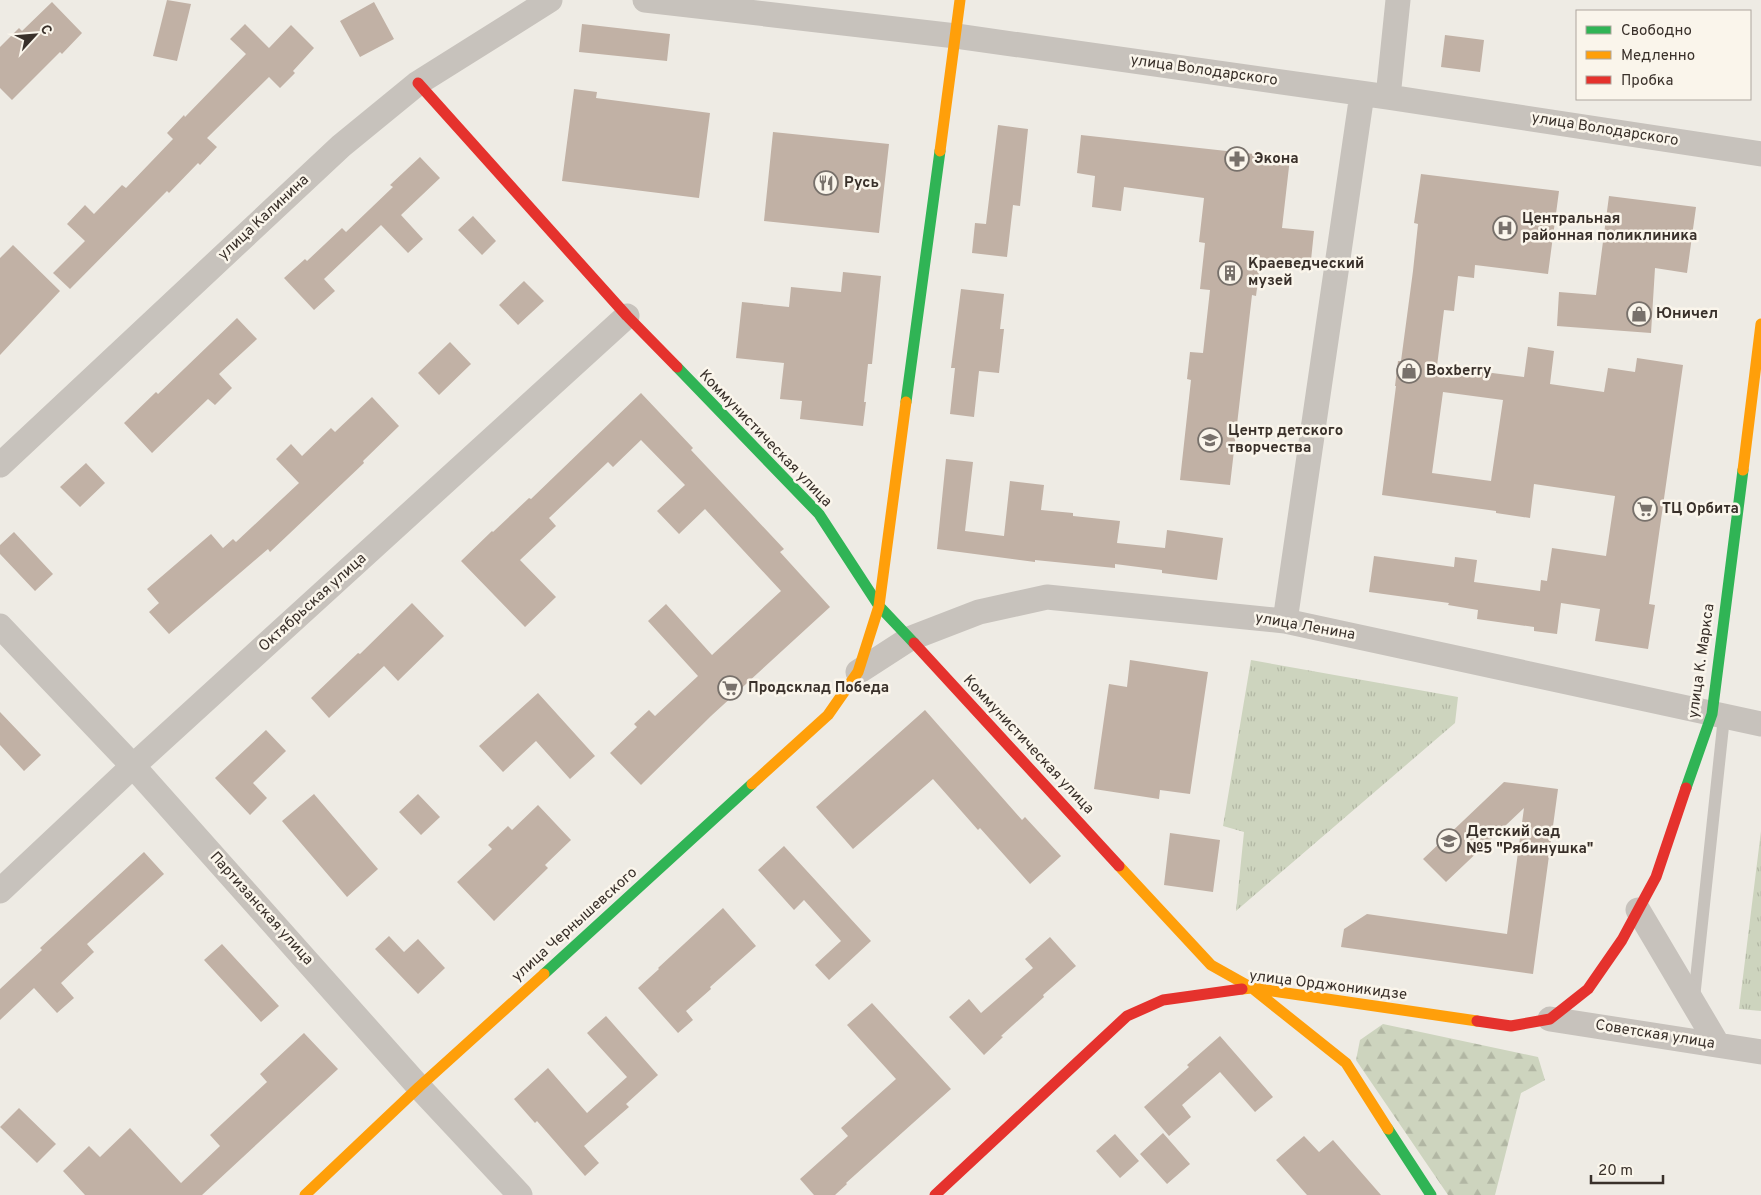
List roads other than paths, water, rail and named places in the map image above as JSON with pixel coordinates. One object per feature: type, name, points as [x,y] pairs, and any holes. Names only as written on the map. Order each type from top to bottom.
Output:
[{"type":"street","name":"улица Калинина","points":[[0,465],[341,146],[418,83],[550,0]]},
{"type":"street","name":"улица Володарского","points":[[645,0],[956,36],[1388,97],[1761,154]]},
{"type":"street","name":"улица Чернышевского","points":[[305,1195],[419,1087],[828,715],[858,672],[879,606],[960,0]]},
{"type":"street","points":[[1388,97],[1398,0]]},
{"type":"street","name":"Коммунистическая улица","points":[[418,83],[627,316],[818,514],[879,606],[909,639],[1211,965],[1252,988]]},
{"type":"street","points":[[1285,621],[1362,94]]},
{"type":"street","name":"Октябрьская улица","points":[[0,891],[134,766],[627,316]]},
{"type":"street","name":"улица К. Маркса","points":[[1550,1019],[1588,988],[1622,940],[1656,877],[1718,715],[1761,324]]},
{"type":"street","name":"улица Ленина","points":[[858,672],[909,639],[979,612],[1047,596],[1285,621],[1761,724]]},
{"type":"street","name":"Партизанская улица","points":[[0,626],[134,766],[419,1087],[520,1195]]},
{"type":"street","points":[[1638,910],[1718,1045]]},
{"type":"street","points":[[1252,988],[1346,1063],[1431,1195]]},
{"type":"street","name":"улица Орджоникидзе","points":[[935,1195],[1128,1016],[1163,1000],[1252,988],[1511,1026],[1550,1019]]},
{"type":"street","name":"Советская улица","points":[[1550,1019],[1761,1052]]},
{"type":"lane","points":[[1693,1003],[1718,715]]},
{"type":"place","name":"Экона","points":[[1237,159]]},
{"type":"place","name":"Русь","points":[[826,183]]},
{"type":"place","name":"Центральная районная поликлиника","points":[[1505,228]]},
{"type":"place","name":"Краеведческий музей","points":[[1230,273]]},
{"type":"place","name":"Юничел","points":[[1639,314]]},
{"type":"place","name":"Boxberry","points":[[1409,371]]},
{"type":"place","name":"Центр детского творчества","points":[[1210,440]]},
{"type":"place","name":"ТЦ Орбита","points":[[1645,509]]},
{"type":"place","name":"Продсклад Победа","points":[[730,688]]},
{"type":"place","name":"Детский сад №5 \"Рябинушка\"","points":[[1449,841]]}]
